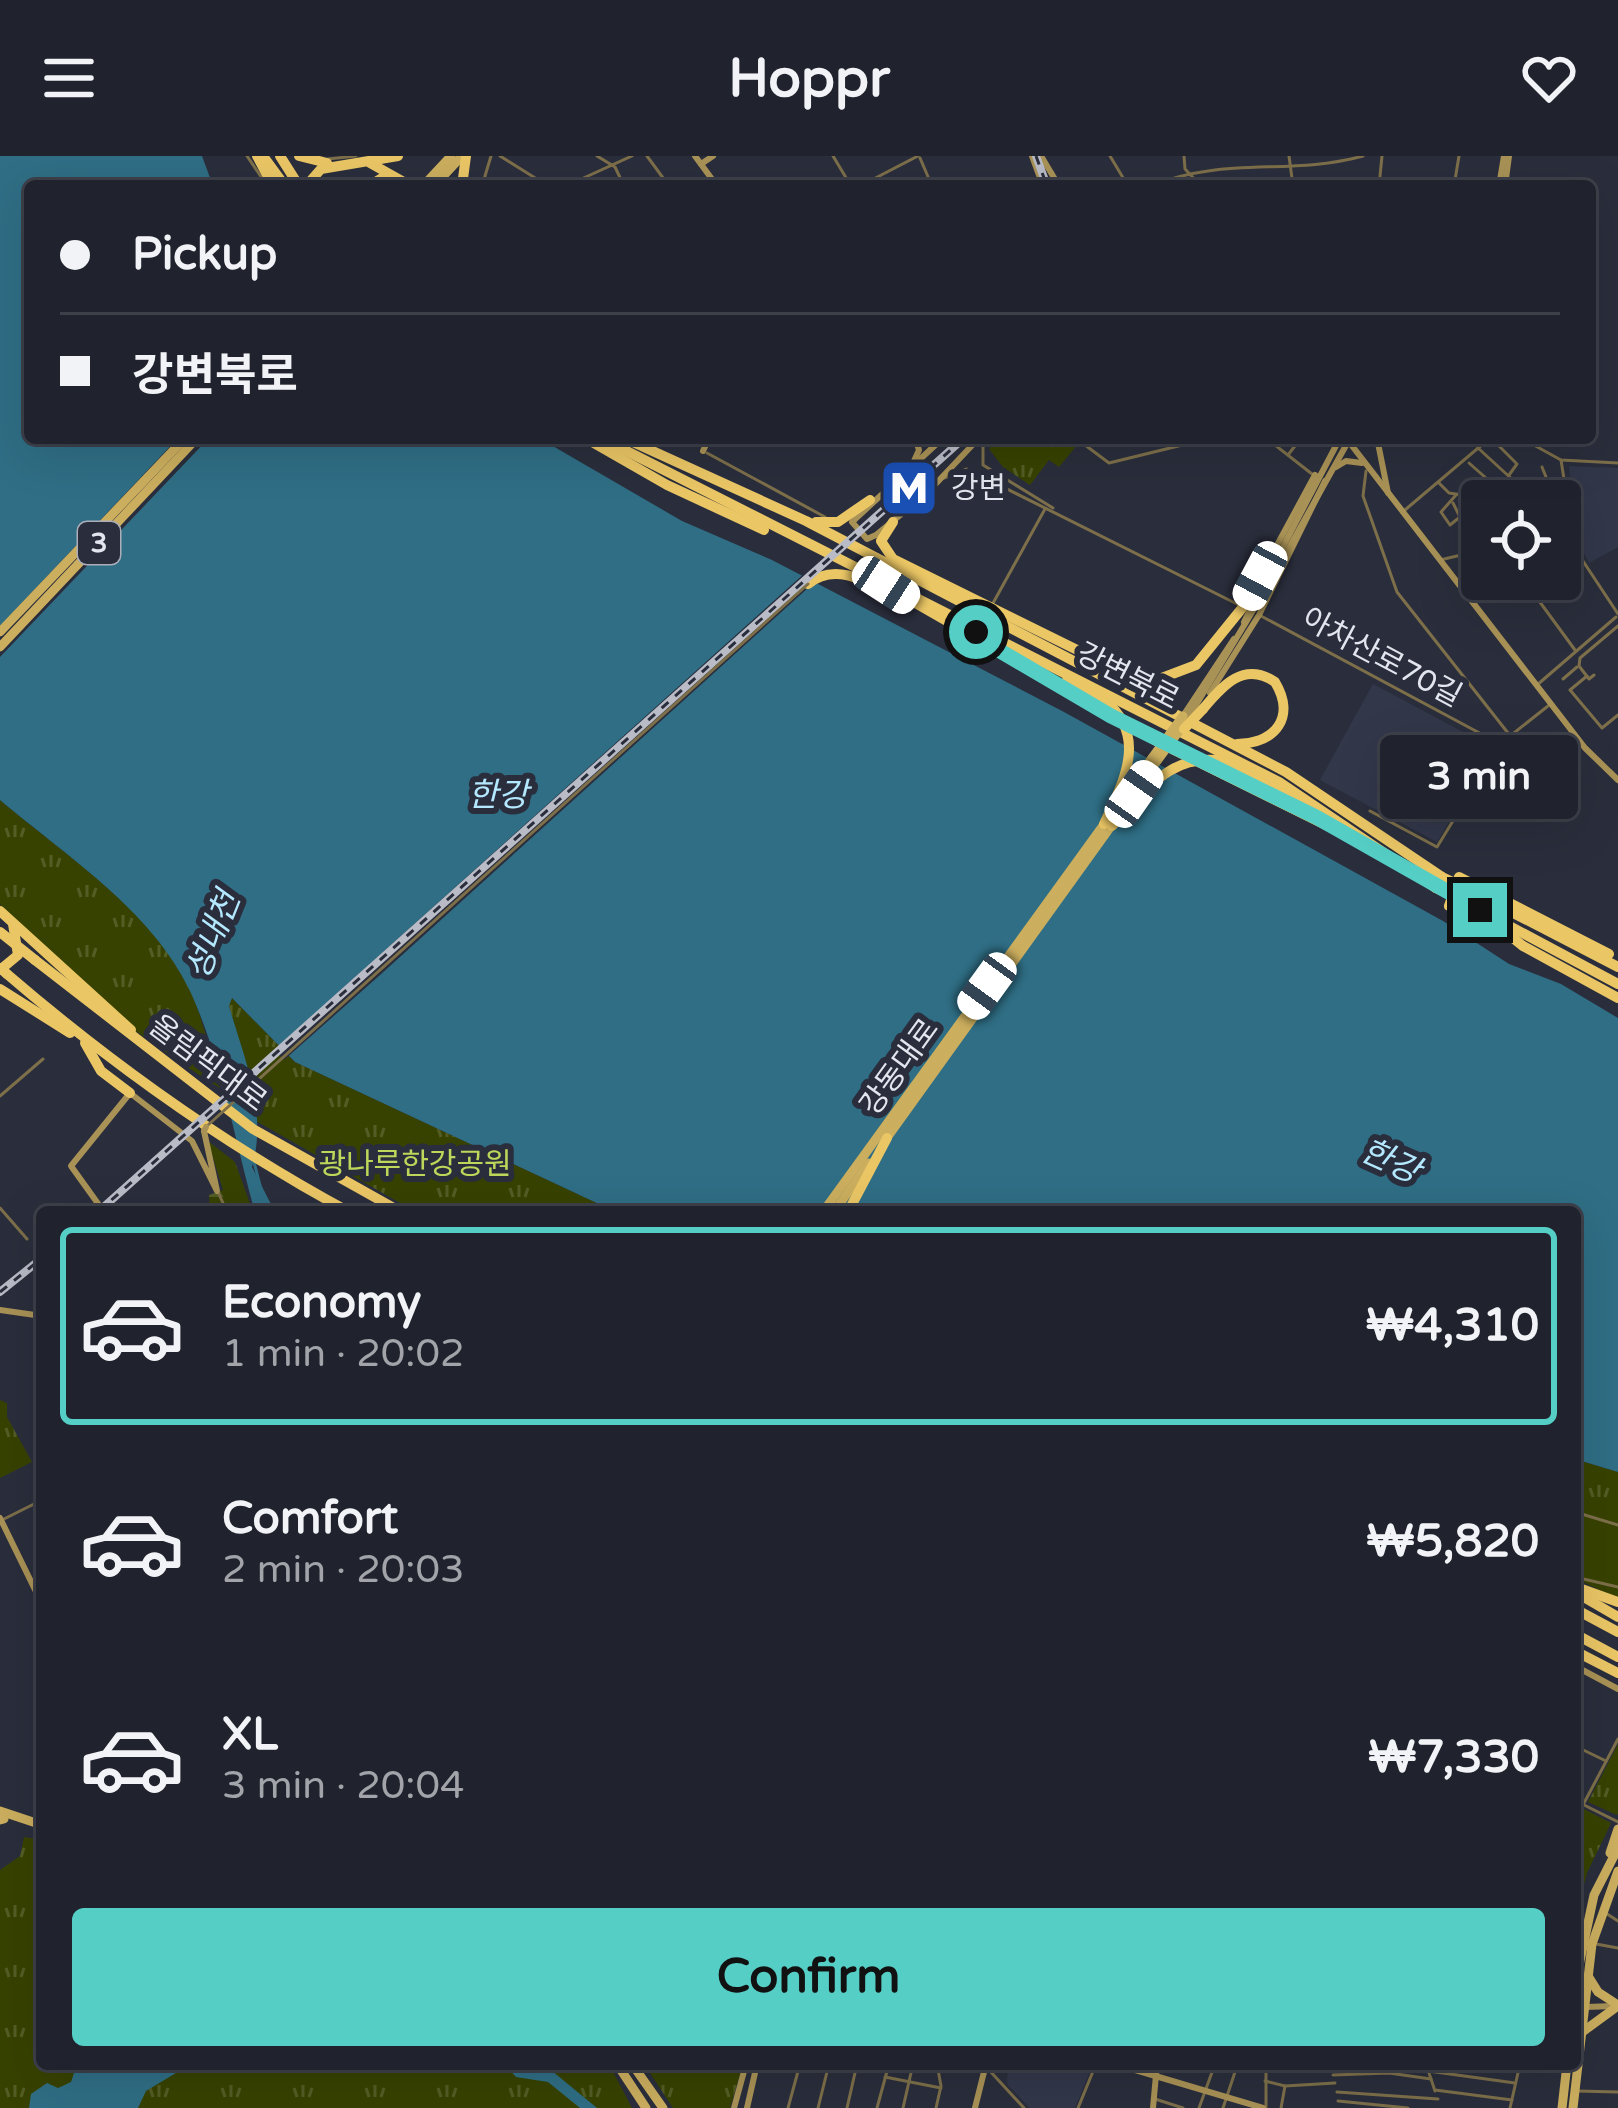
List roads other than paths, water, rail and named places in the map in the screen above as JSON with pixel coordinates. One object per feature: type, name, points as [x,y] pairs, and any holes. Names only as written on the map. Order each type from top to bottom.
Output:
[{"type":"highway","points":[[298,156],[398,156]]},
{"type":"highway","points":[[267,158],[295,180]]},
{"type":"highway","points":[[309,180],[321,169],[351,159],[389,169],[401,180]]},
{"type":"highway","points":[[596,444],[711,506],[807,544]]},
{"type":"highway","name":"강변북로","points":[[612,444],[1280,782],[1384,858],[1618,968]]},
{"type":"highway","name":"강변북로","points":[[637,444],[806,521],[1315,788],[1439,882]]},
{"type":"highway","points":[[806,521],[838,522],[870,500]]},
{"type":"highway","points":[[893,522],[881,541],[893,559]]},
{"type":"highway","points":[[876,559],[893,559],[1146,684],[1180,675],[1210,652],[1243,607]]},
{"type":"highway","points":[[866,571],[943,619]]},
{"type":"highway","points":[[808,584],[826,573],[841,572],[970,631],[1158,742],[1316,817]]},
{"type":"highway","points":[[970,631],[987,607]]},
{"type":"highway","points":[[999,648],[1103,699],[1123,721],[1131,749],[1128,770],[1108,825]]},
{"type":"highway","points":[[1094,662],[1141,697]]},
{"type":"highway","points":[[1184,722],[1243,674],[1254,672],[1275,682],[1285,705],[1282,723],[1266,740],[1234,744]]},
{"type":"highway","points":[[1108,825],[1168,769],[1192,760],[1225,761],[1384,858]]},
{"type":"highway","points":[[1480,924],[1449,906],[1459,877],[1613,956]]},
{"type":"highway","name":"강변북로","points":[[1460,893],[1523,946],[1618,991]]},
{"type":"highway","points":[[2,971],[18,955],[19,935],[4,915]]},
{"type":"highway","points":[[4,915],[117,1013],[144,1046]]},
{"type":"highway","name":"올림픽대로","points":[[0,932],[208,1097],[306,1160],[390,1206]]},
{"type":"highway","points":[[1562,939],[1613,956]]},
{"type":"highway","points":[[1534,949],[1618,991]]},
{"type":"highway","name":"올림픽대로","points":[[2,971],[82,1039],[217,1138],[338,1206]]},
{"type":"highway","points":[[0,989],[52,1025],[82,1039],[101,1071],[130,1093]]},
{"type":"highway","points":[[851,1206],[887,1138]]},
{"type":"highway","points":[[1581,1592],[1618,1602]]},
{"type":"highway","points":[[1581,1594],[1618,1617]]},
{"type":"highway","points":[[1581,1612],[1618,1630]]},
{"type":"highway","points":[[1581,1637],[1618,1657]]},
{"type":"highway","points":[[1581,1652],[1618,1673]]},
{"type":"main road","points":[[429,180],[451,156]]},
{"type":"main road","points":[[441,180],[467,156]]},
{"type":"main road","points":[[698,160],[713,156]]},
{"type":"main road","name":"3","points":[[0,632],[179,444]]},
{"type":"main road","name":"3","points":[[0,647],[191,444]]},
{"type":"main road","points":[[703,451],[706,444]]},
{"type":"main road","points":[[913,464],[917,444]]},
{"type":"main road","points":[[937,444],[870,500],[852,522],[858,534],[871,539],[975,444]]},
{"type":"main road","points":[[1243,607],[1315,476],[1344,444]]},
{"type":"main road","points":[[1184,722],[1345,444]]},
{"type":"main road","points":[[1351,444],[1550,704],[1618,780]]},
{"type":"main road","points":[[1378,444],[1388,497]]},
{"type":"main road","points":[[1201,709],[1259,615],[1326,475],[1328,458]]},
{"type":"main road","points":[[1326,475],[1346,460],[1365,466]]},
{"type":"main road","name":"강동대로","points":[[838,1206],[1184,722]]},
{"type":"main road","name":"강동대로","points":[[827,1206],[1184,722]]},
{"type":"main road","points":[[100,1206],[71,1166],[130,1093],[192,1142],[218,1191]]},
{"type":"main road","points":[[205,1129],[218,1191]]},
{"type":"main road","points":[[0,1300],[3,1309],[36,1315]]},
{"type":"main road","points":[[0,1520],[36,1592]]},
{"type":"main road","points":[[1581,1669],[1618,1689]]},
{"type":"main road","points":[[1,1817],[36,1824]]},
{"type":"main road","points":[[1582,1943],[1618,1826]]},
{"type":"main road","points":[[1607,1864],[1618,1849]]},
{"type":"main road","points":[[1582,1943],[1618,1871]]},
{"type":"main road","points":[[1581,1981],[1618,2006]]},
{"type":"main road","points":[[1581,2007],[1618,2006]]},
{"type":"main road","points":[[1582,2033],[1618,2006]]},
{"type":"main road","points":[[1581,2026],[1581,2041]]},
{"type":"main road","points":[[621,2070],[646,2108]]},
{"type":"main road","points":[[636,2070],[663,2108]]},
{"type":"main road","points":[[735,2106],[744,2070]]},
{"type":"main road","points":[[747,2108],[757,2070]]},
{"type":"main road","points":[[975,2108],[984,2070]]},
{"type":"main road","points":[[1137,2070],[1264,2108]]},
{"type":"main road","points":[[1153,2103],[1156,2070]]},
{"type":"main road","points":[[1562,2108],[1567,2070]]},
{"type":"main road","points":[[1574,2108],[1578,2070]]},
{"type":"street","points":[[247,156],[265,180]]},
{"type":"street","points":[[310,156],[351,159]]},
{"type":"street","points":[[500,156],[538,180]]},
{"type":"street","points":[[597,156],[615,166],[622,180]]},
{"type":"street","points":[[586,180],[632,156]]},
{"type":"street","points":[[875,180],[919,156]]},
{"type":"street","points":[[1184,156],[1185,169],[1196,180]]},
{"type":"street","points":[[1310,156],[1310,165]]},
{"type":"street","points":[[1163,180],[1185,169],[1290,159],[1310,165],[1363,156]]},
{"type":"street","name":"아차산로70길","points":[[981,444],[983,465],[1054,509],[1500,744]]},
{"type":"street","points":[[1085,444],[1109,463],[1178,444]]},
{"type":"street","points":[[1274,444],[1315,476]]},
{"type":"street","points":[[1288,455],[1296,444]]},
{"type":"street","points":[[1402,512],[1481,444]]},
{"type":"street","points":[[1532,444],[1561,460],[1618,464]]},
{"type":"street","points":[[1497,445],[1517,464],[1508,477]]},
{"type":"street","points":[[1476,447],[1513,480]]},
{"type":"street","points":[[703,451],[838,522]]},
{"type":"street","points":[[1561,460],[1564,480]]},
{"type":"street","points":[[1469,463],[1488,480]]},
{"type":"street","points":[[1365,466],[1363,496],[1397,592],[1510,736]]},
{"type":"street","points":[[1540,480],[1546,479],[1542,467]]},
{"type":"street","points":[[938,482],[967,469],[1054,509]]},
{"type":"street","points":[[1438,482],[1461,496]]},
{"type":"street","points":[[1454,503],[1456,495]]},
{"type":"street","points":[[987,607],[1045,508]]},
{"type":"street","points":[[1438,561],[1461,555]]},
{"type":"street","points":[[1536,686],[1618,615],[1581,561]]},
{"type":"street","points":[[205,1129],[808,584]]},
{"type":"street","points":[[1538,600],[1576,652]]},
{"type":"street","points":[[1563,680],[1579,666],[1580,658],[1618,626]]},
{"type":"street","points":[[1579,666],[1590,676],[1570,690],[1601,728],[1618,715]]},
{"type":"street","points":[[1370,811],[1437,847],[1500,744],[1550,704]]},
{"type":"street","points":[[1481,775],[1499,793],[1535,764],[1528,756]]},
{"type":"street","points":[[1517,764],[1524,773]]},
{"type":"street","points":[[0,1096],[43,1059]]},
{"type":"street","points":[[218,1191],[224,1206]]},
{"type":"street","points":[[0,1208],[27,1239]]},
{"type":"street","points":[[0,1520],[36,1503]]},
{"type":"street","points":[[1581,1514],[1618,1526]]},
{"type":"street","points":[[1581,1578],[1618,1587]]},
{"type":"street","points":[[1581,1807],[1618,1739]]},
{"type":"street","points":[[1581,1749],[1606,1762]]},
{"type":"street","points":[[1583,1804],[1618,1826]]},
{"type":"street","points":[[1601,1910],[1618,1921]]},
{"type":"street","points":[[1582,1943],[1618,1948]]},
{"type":"street","points":[[788,2108],[798,2070]]},
{"type":"street","points":[[818,2108],[828,2070]]},
{"type":"street","points":[[847,2108],[856,2070]]},
{"type":"street","points":[[879,2108],[887,2070]]},
{"type":"street","points":[[903,2108],[912,2070]]},
{"type":"street","points":[[936,2108],[941,2089],[938,2070]]},
{"type":"street","points":[[989,2070],[1024,2108]]},
{"type":"street","points":[[1078,2108],[1094,2070]]},
{"type":"street","points":[[1199,2108],[1213,2070]]},
{"type":"street","points":[[1223,2108],[1236,2070]]},
{"type":"street","points":[[1264,2108],[1266,2070]]},
{"type":"street","points":[[1332,2070],[1338,2105],[1408,2108]]},
{"type":"street","points":[[1510,2108],[1518,2070]]},
{"type":"street","points":[[1442,2108],[1428,2071],[1516,2083]]},
{"type":"street","points":[[1333,2075],[1431,2079]]},
{"type":"street","points":[[885,2077],[941,2089]]},
{"type":"street","points":[[1265,2081],[1285,2086],[1335,2083]]},
{"type":"street","points":[[1281,2108],[1285,2086]]},
{"type":"street","points":[[1435,2090],[1512,2100]]},
{"type":"street","points":[[1575,2091],[1618,2092]]},
{"type":"street","points":[[1337,2092],[1438,2098]]},
{"type":"street","points":[[1400,2096],[1400,2106]]},
{"type":"street","points":[[1014,2108],[1016,2099]]},
{"type":"street","points":[[1153,2103],[1183,2108]]},
{"type":"water","name":"한강","points":[[0,156],[202,156],[211,180],[24,180],[24,444],[549,444],[682,521],[772,560],[1064,712],[1443,921],[1509,964],[1561,984],[1618,1018],[1618,1472],[1581,1461],[1581,1206],[603,1206],[295,1062],[232,998],[229,1006],[256,1106],[252,1167],[272,1206],[253,1206],[210,1041],[173,960],[130,909],[0,800]]},
{"type":"water","points":[[75,2070],[181,2070],[146,2091],[138,2108],[29,2108],[31,2094],[47,2083],[58,2088],[71,2082]]},
{"type":"water","points":[[510,2070],[551,2070],[597,2108],[580,2108],[548,2082],[516,2077]]},
{"type":"waterway","name":"성내천","points":[[254,1162],[262,1193]]},
{"type":"tunnel","points":[[1481,924],[1510,938]]},
{"type":"railway","points":[[1036,156],[1045,180]]},
{"type":"railway","points":[[105,1206],[957,444]]},
{"type":"railway","points":[[0,1292],[36,1263]]},
{"type":"place","name":"강변","points":[[909,488]]},
{"type":"park label","name":"광나루한강공원","points":[[415,1164]]}]
